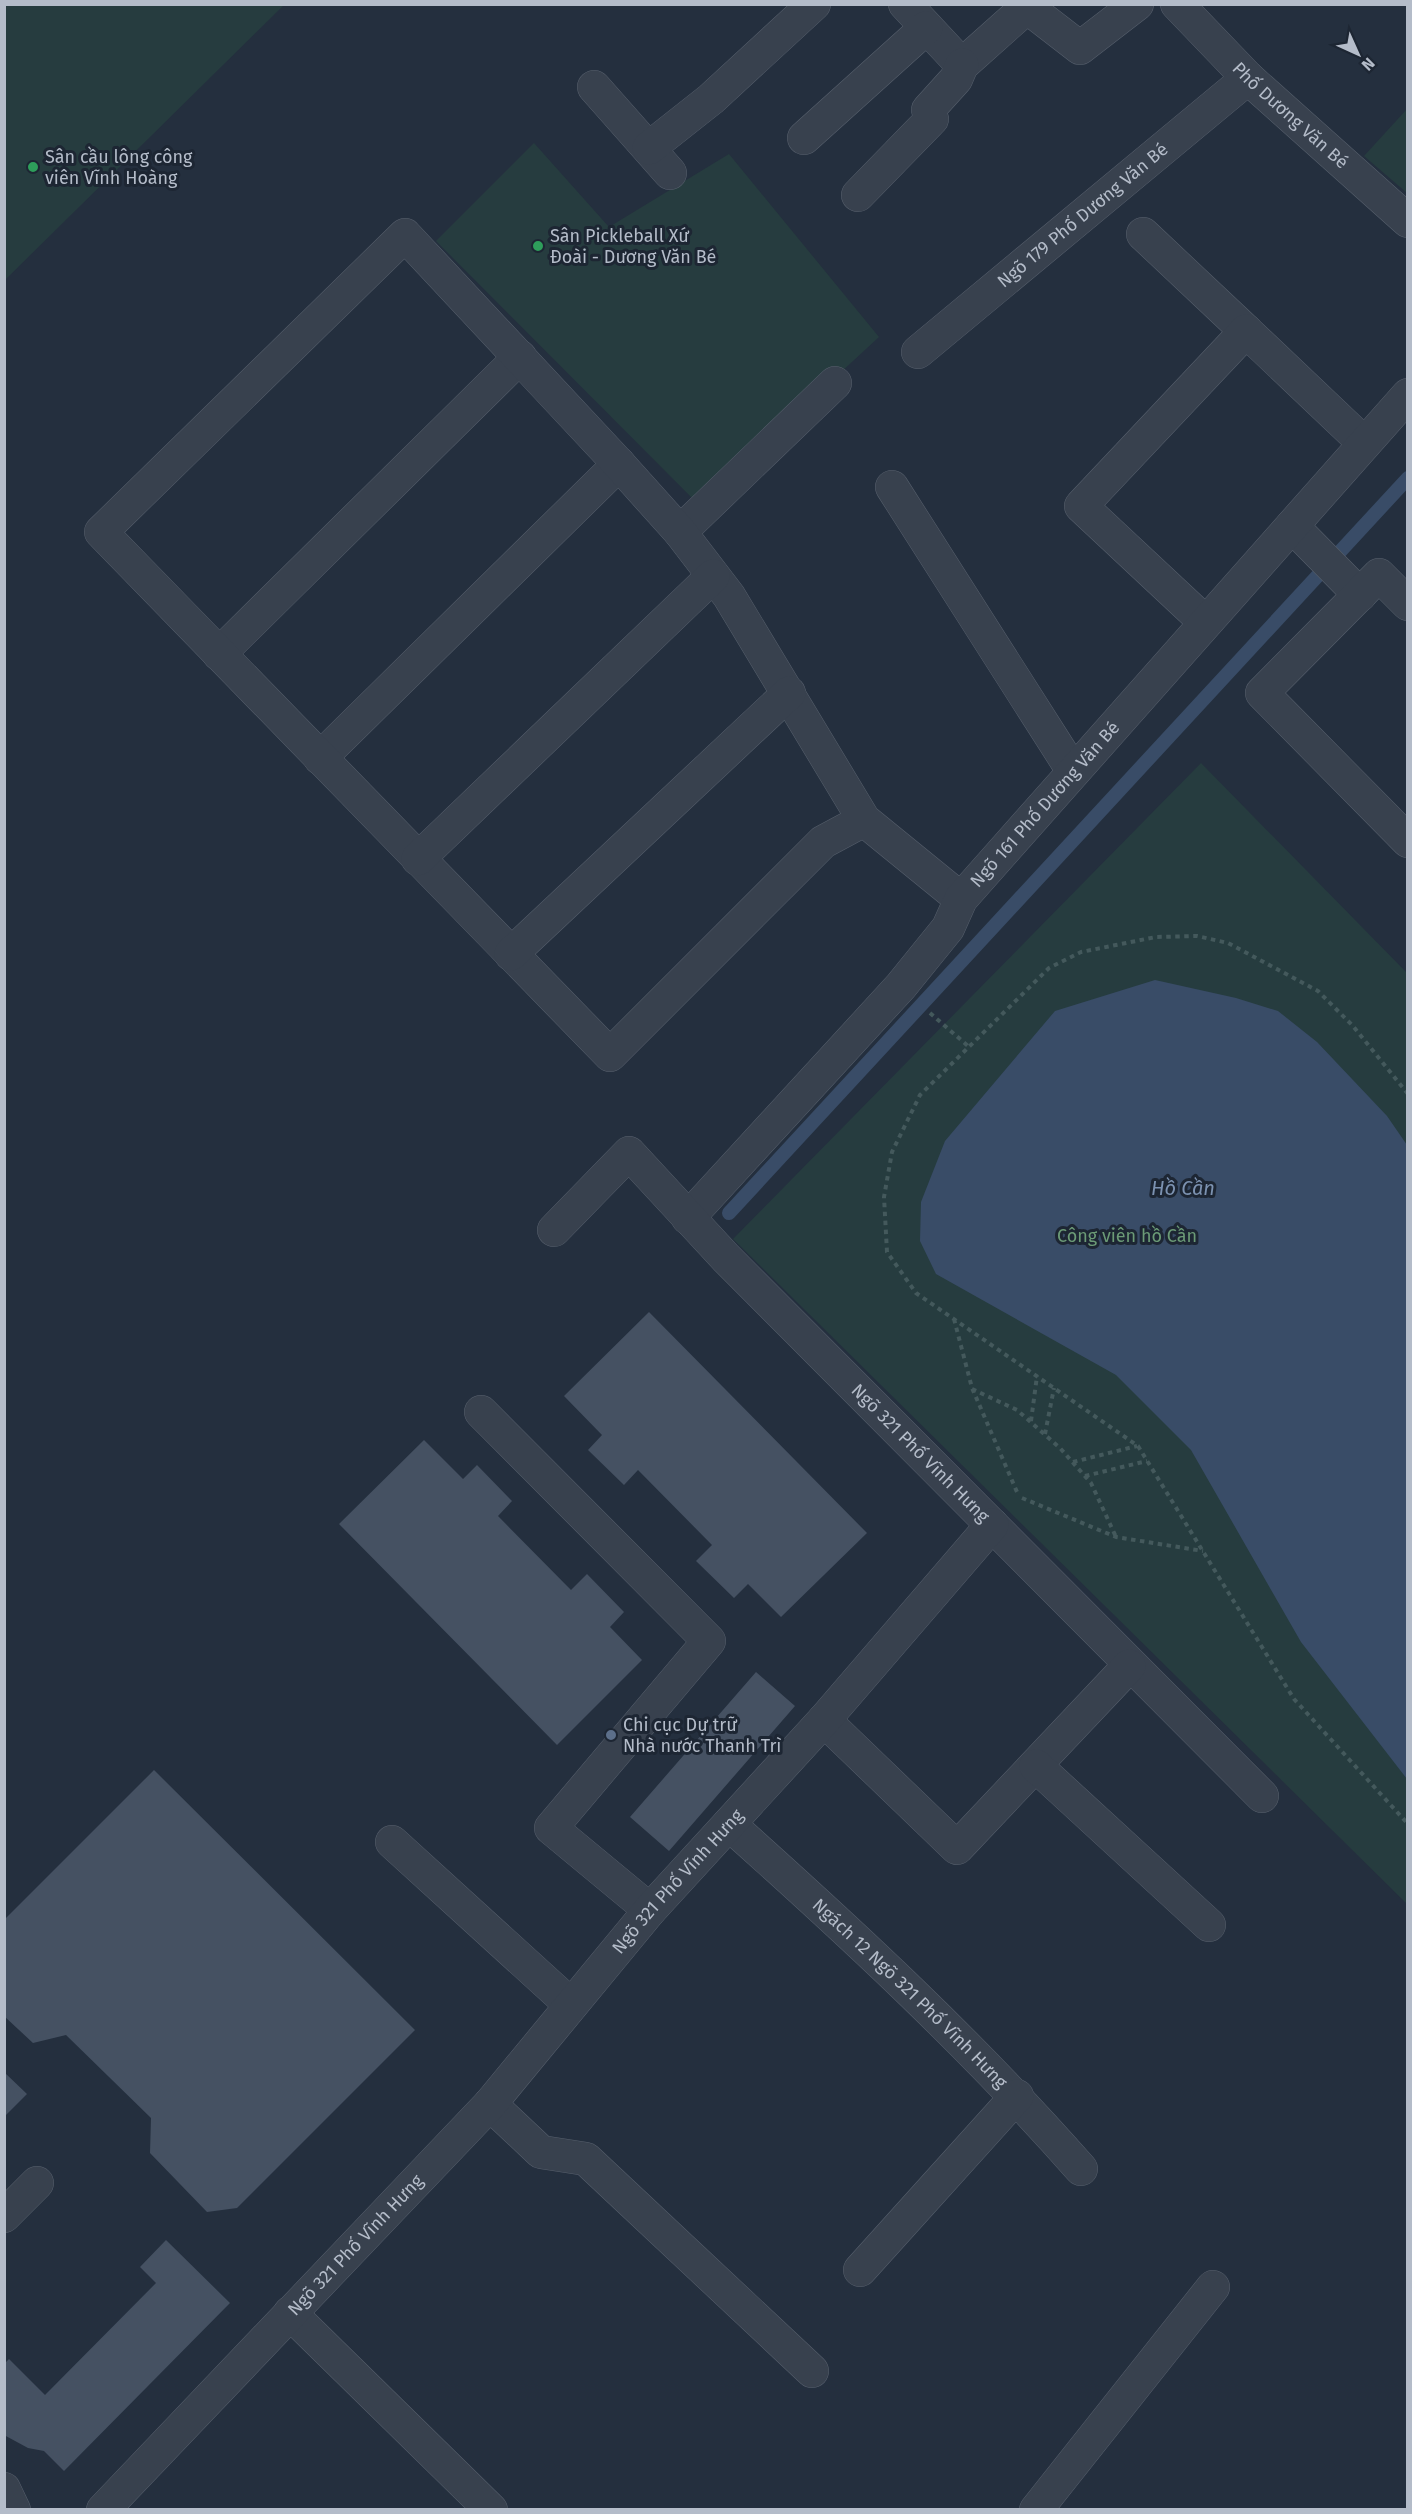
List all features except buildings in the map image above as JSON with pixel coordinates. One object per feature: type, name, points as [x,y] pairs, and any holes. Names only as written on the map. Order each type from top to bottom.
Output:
[{"type":"street","points":[[649,148],[711,99],[814,4]]},
{"type":"street","points":[[858,195],[932,119],[928,110],[956,79],[962,65],[1027,7],[1080,48],[1137,4]]},
{"type":"street","name":"Phố Dương Văn Bé","points":[[1177,4],[1248,78],[1407,221]]},
{"type":"street","points":[[804,138],[916,16],[962,65]]},
{"type":"street","name":"Ngõ 179 Phố Dương Văn Bé","points":[[918,352],[1248,78]]},
{"type":"street","points":[[594,87],[670,172]]},
{"type":"street","points":[[1143,234],[1364,443]]},
{"type":"street","points":[[864,820],[823,842],[609,1055],[101,532],[405,235],[680,532],[713,576],[789,693],[864,820],[961,899]]},
{"type":"street","points":[[1204,621],[1080,506],[1246,331]]},
{"type":"street","points":[[219,654],[520,357]]},
{"type":"street","points":[[680,532],[836,383]]},
{"type":"street","name":"Ngõ 161 Phố Dương Văn Bé","points":[[688,1218],[901,986],[948,928],[961,899],[1204,621],[1300,534],[1364,443],[1407,395]]},
{"type":"street","points":[[320,758],[619,464]]},
{"type":"street","points":[[892,486],[1073,771]]},
{"type":"street","points":[[1300,534],[1360,595]]},
{"type":"street","points":[[1407,604],[1379,575],[1262,693],[1407,842]]},
{"type":"street","points":[[418,859],[713,576]]},
{"type":"street","points":[[511,954],[789,693]]},
{"type":"street","name":"Ngõ 321 Phố Vĩnh Hưng","points":[[103,2510],[490,2104],[650,1910],[824,1720],[992,1525],[726,1258],[629,1153],[554,1230]]},
{"type":"street","points":[[481,1412],[710,1641],[551,1828],[650,1910]]},
{"type":"street","points":[[992,1525],[1262,1796]]},
{"type":"street","points":[[824,1720],[957,1848],[1129,1665]]},
{"type":"street","points":[[1036,1766],[1209,1925]]},
{"type":"street","name":"Ngách 12 Ngõ 321 Phố Vĩnh Hưng","points":[[729,1824],[860,1942],[1017,2096],[1081,2169]]},
{"type":"street","points":[[392,1842],[571,2005]]},
{"type":"street","points":[[860,2270],[1017,2096]]},
{"type":"street","points":[[490,2104],[541,2152],[586,2159],[812,2371]]},
{"type":"street","points":[[4,2216],[37,2183]]},
{"type":"street","points":[[1036,2510],[1213,2287]]},
{"type":"street","points":[[290,2313],[491,2510]]},
{"type":"street","points":[[4,2490],[14,2510]]},
{"type":"path","points":[[1407,1094],[1352,1025],[1318,991],[1228,943],[1197,936],[1156,937],[1081,952],[1049,968],[920,1095],[892,1152],[884,1197],[887,1252],[916,1293],[1138,1446],[1294,1699],[1407,1824]]},
{"type":"path","points":[[934,1016],[968,1046]]},
{"type":"path","points":[[954,1319],[972,1388],[1019,1497],[1116,1537],[1203,1551]]},
{"type":"path","points":[[1031,1422],[1037,1376]]},
{"type":"path","points":[[972,1388],[1017,1410],[1073,1462],[1085,1476],[1106,1511],[1116,1537]]},
{"type":"path","points":[[1045,1434],[1054,1388]]},
{"type":"path","points":[[1073,1462],[1138,1446]]},
{"type":"path","points":[[1085,1476],[1147,1461]]},
{"type":"green space","points":[[5,4],[284,4],[284,5],[5,280]]},
{"type":"green space","points":[[1407,109],[1407,193],[1364,156]]},
{"type":"green space","points":[[534,143],[609,227],[729,154],[879,337],[698,504],[436,241]]},
{"type":"green space","name":"Công viên hồ Cần","points":[[1201,763],[1407,973],[1407,1904],[733,1239]]},
{"type":"water","name":"Hồ Cần","points":[[1155,980],[1236,998],[1278,1011],[1317,1042],[1387,1116],[1407,1145],[1407,1779],[1301,1642],[1191,1450],[1116,1375],[936,1274],[920,1241],[921,1202],[945,1141],[1055,1011]]},
{"type":"waterway","points":[[729,1213],[1408,478]]},
{"type":"place","name":"Sân cầu lông công viên Vĩnh Hoàng","points":[[33,167]]},
{"type":"place","name":"Sân Pickleball Xứ Đoài - Dương Văn Bé","points":[[538,246]]},
{"type":"place","name":"Chi cục Dự trữ Nhà nước Thanh Trì","points":[[611,1735]]}]
